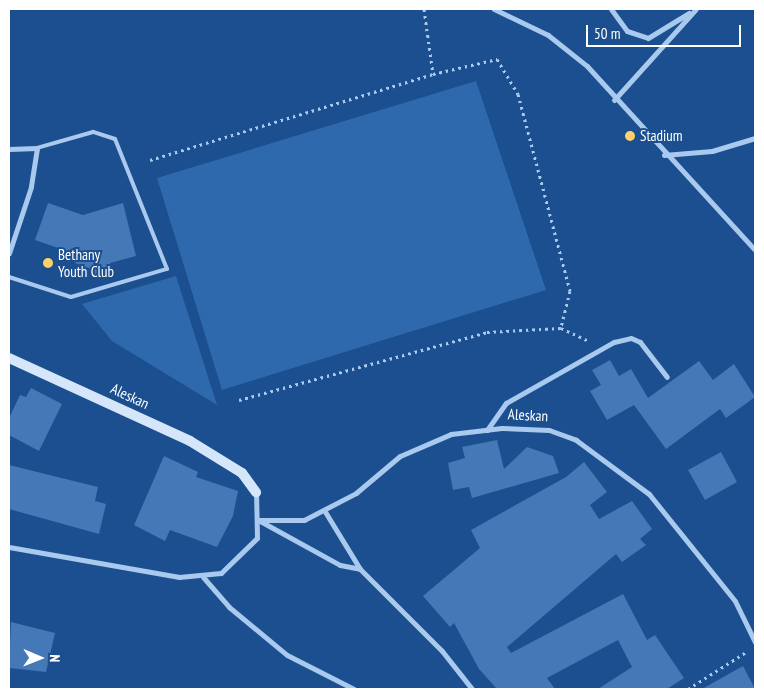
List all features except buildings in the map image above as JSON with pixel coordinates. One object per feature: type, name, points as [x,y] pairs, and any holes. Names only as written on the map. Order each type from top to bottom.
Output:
[{"type":"street","points":[[494,9],[548,35],[587,66],[614,100],[664,155],[755,250]]},
{"type":"street","points":[[612,9],[627,31],[648,38],[696,9]]},
{"type":"street","points":[[614,100],[696,9]]},
{"type":"street","points":[[664,155],[712,151],[755,138]]},
{"type":"street","points":[[9,149],[37,148],[32,187],[9,253]]},
{"type":"street","points":[[487,430],[506,403],[603,348],[631,338],[666,377]]},
{"type":"street","name":"Aleskan","points":[[9,358],[190,441],[242,473],[256,492],[258,520],[257,538],[247,553],[221,573],[203,577],[179,577],[9,547]]},
{"type":"street","name":"Aleskan","points":[[258,520],[304,520],[356,493],[400,456],[451,434],[487,430],[549,430],[576,440],[649,494],[735,601],[755,644]]},
{"type":"street","points":[[324,510],[360,569],[442,651],[472,689]]},
{"type":"street","points":[[258,520],[340,565],[360,569]]},
{"type":"street","points":[[203,577],[229,607],[287,655],[354,689]]},
{"type":"lane","points":[[9,277],[71,297],[167,269],[115,139],[93,132],[37,148]]},
{"type":"path","points":[[424,9],[433,74]]},
{"type":"path","points":[[150,160],[433,74],[497,59],[518,94],[570,291],[561,328]]},
{"type":"path","points":[[239,400],[488,332],[561,328],[603,348]]},
{"type":"path","points":[[688,689],[755,644]]},
{"type":"shaded area","points":[[476,81],[546,290],[222,390],[157,178]]},
{"type":"shaded area","points":[[176,276],[217,405],[112,341],[82,304]]},
{"type":"place","name":"Stadium","points":[[630,136]]},
{"type":"place","name":"Bethany Youth Club","points":[[48,263]]}]
